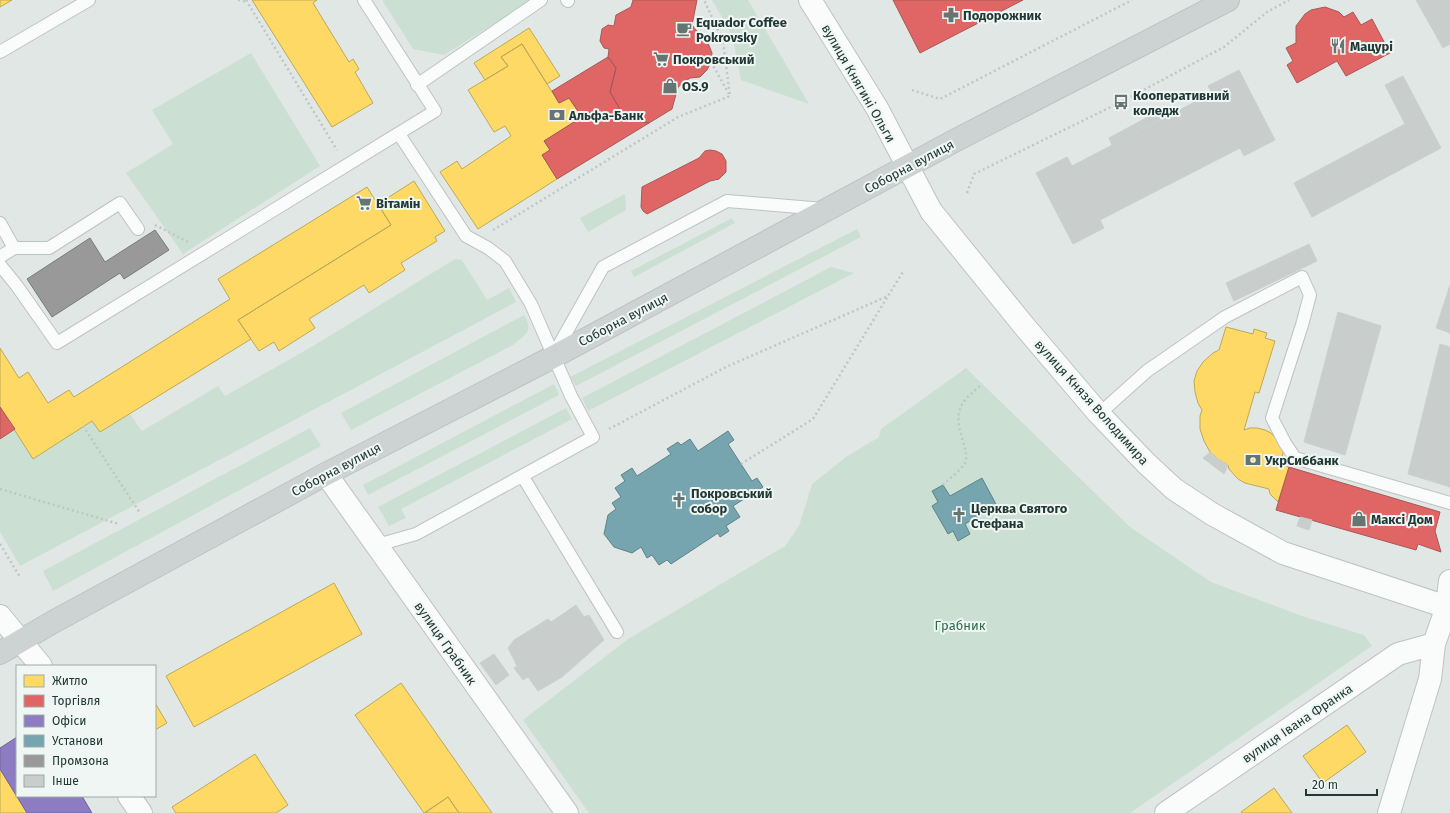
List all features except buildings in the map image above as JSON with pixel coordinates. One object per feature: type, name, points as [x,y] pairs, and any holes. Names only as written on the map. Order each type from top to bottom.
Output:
[{"type":"main road","name":"Соборна вулиця","points":[[0,654],[20,641],[326,474],[553,357],[907,166],[1228,0]]},
{"type":"street","name":"вулиця Княгині Ольги","points":[[810,0],[877,108],[907,166]]},
{"type":"street","name":"вулиця Князя Володимира","points":[[907,166],[931,211],[1025,327],[1099,414],[1146,463],[1174,489],[1212,514],[1283,553],[1449,607]]},
{"type":"street","name":"вулиця Грабник","points":[[326,474],[567,813]]},
{"type":"street","points":[[1389,813],[1430,679],[1434,644],[1449,607],[1450,581]]},
{"type":"street","points":[[0,616],[40,665]]},
{"type":"street","name":"вулиця Івана Франка","points":[[1166,813],[1398,654],[1434,644]]},
{"type":"street","points":[[130,797],[141,813]]},
{"type":"lane","points":[[0,52],[89,0]]},
{"type":"lane","points":[[0,265],[17,286],[57,343],[399,134],[434,111],[364,0]]},
{"type":"lane","points":[[417,85],[541,0]]},
{"type":"lane","points":[[377,545],[416,534],[523,477],[593,437],[571,396],[531,304],[505,261],[476,240],[466,236],[399,134]]},
{"type":"lane","points":[[553,357],[603,267],[727,201],[828,209]]},
{"type":"lane","points":[[0,257],[14,248],[49,248],[120,203],[138,228]]},
{"type":"lane","points":[[0,224],[14,248]]},
{"type":"lane","points":[[1099,414],[1147,371],[1225,317],[1302,278],[1310,294],[1302,325],[1272,418],[1285,443],[1295,458],[1450,503]]},
{"type":"lane","points":[[523,477],[617,632]]},
{"type":"path","points":[[238,0],[247,1],[346,165]]},
{"type":"path","points":[[704,0],[723,41],[730,96]]},
{"type":"path","points":[[912,90],[940,99],[1132,0]]},
{"type":"path","points":[[967,193],[974,174],[1121,102],[1224,48],[1266,12],[1289,0]]},
{"type":"path","points":[[711,62],[730,96]]},
{"type":"path","points":[[476,240],[678,117],[730,96]]},
{"type":"path","points":[[124,208],[206,251]]},
{"type":"path","points":[[741,464],[813,419],[903,272]]},
{"type":"path","points":[[593,437],[726,367],[888,296]]},
{"type":"path","points":[[943,485],[965,462],[966,450],[960,435],[958,424],[960,408],[969,396],[982,384]]},
{"type":"path","points":[[83,426],[140,512]]},
{"type":"path","points":[[0,489],[119,524]]},
{"type":"path","points":[[0,544],[20,577]]},
{"type":"green space","points":[[382,0],[529,0],[529,2],[444,55],[413,49]]},
{"type":"green space","points":[[712,0],[748,0],[809,104],[741,80],[732,35]]},
{"type":"green space","points":[[251,53],[320,166],[183,254],[126,173],[173,144],[152,110]]},
{"type":"green space","points":[[625,194],[626,210],[588,232],[580,218]]},
{"type":"green space","points":[[732,218],[735,223],[634,277],[631,271]]},
{"type":"green space","points":[[857,229],[861,237],[576,386],[570,377]]},
{"type":"green space","points":[[455,259],[462,260],[487,300],[509,288],[516,302],[20,566],[0,532],[0,439],[15,429],[34,459],[92,421],[100,432],[130,414],[142,431],[218,386],[225,396],[313,346]]},
{"type":"green space","points":[[831,267],[854,273],[588,411],[582,398]]},
{"type":"green space","points":[[524,315],[528,325],[527,332],[513,345],[351,430],[341,413]]},
{"type":"green space","name":"Грабник","points":[[966,368],[1130,527],[1211,582],[1302,616],[1364,635],[1372,646],[1130,813],[589,813],[523,720],[628,639],[785,546],[799,526],[812,484],[846,457],[879,437],[881,429]]},
{"type":"green space","points":[[554,384],[559,395],[368,495],[363,485]]},
{"type":"green space","points":[[566,408],[572,419],[401,509],[406,518],[389,526],[378,507]]},
{"type":"green space","points":[[310,428],[321,446],[53,591],[43,571]]},
{"type":"place","name":"Подорожник","points":[[951,15]]},
{"type":"place","name":"Equador Coffee Pokrovsky","points":[[684,29]]},
{"type":"place","name":"Мацурі","points":[[1338,46]]},
{"type":"place","name":"Покровський","points":[[661,59]]},
{"type":"place","name":"OS.9","points":[[670,86]]},
{"type":"place","name":"Кооперативний коледж","points":[[1121,102]]},
{"type":"place","name":"Альфа-Банк","points":[[557,115]]},
{"type":"place","name":"Вітамін","points":[[364,203]]},
{"type":"place","name":"УкрСиббанк","points":[[1253,460]]},
{"type":"place","name":"Покровський собор","points":[[679,500]]},
{"type":"place","name":"Церква Святого Стефана","points":[[959,515]]},
{"type":"place","name":"Максі Дом","points":[[1359,519]]}]
